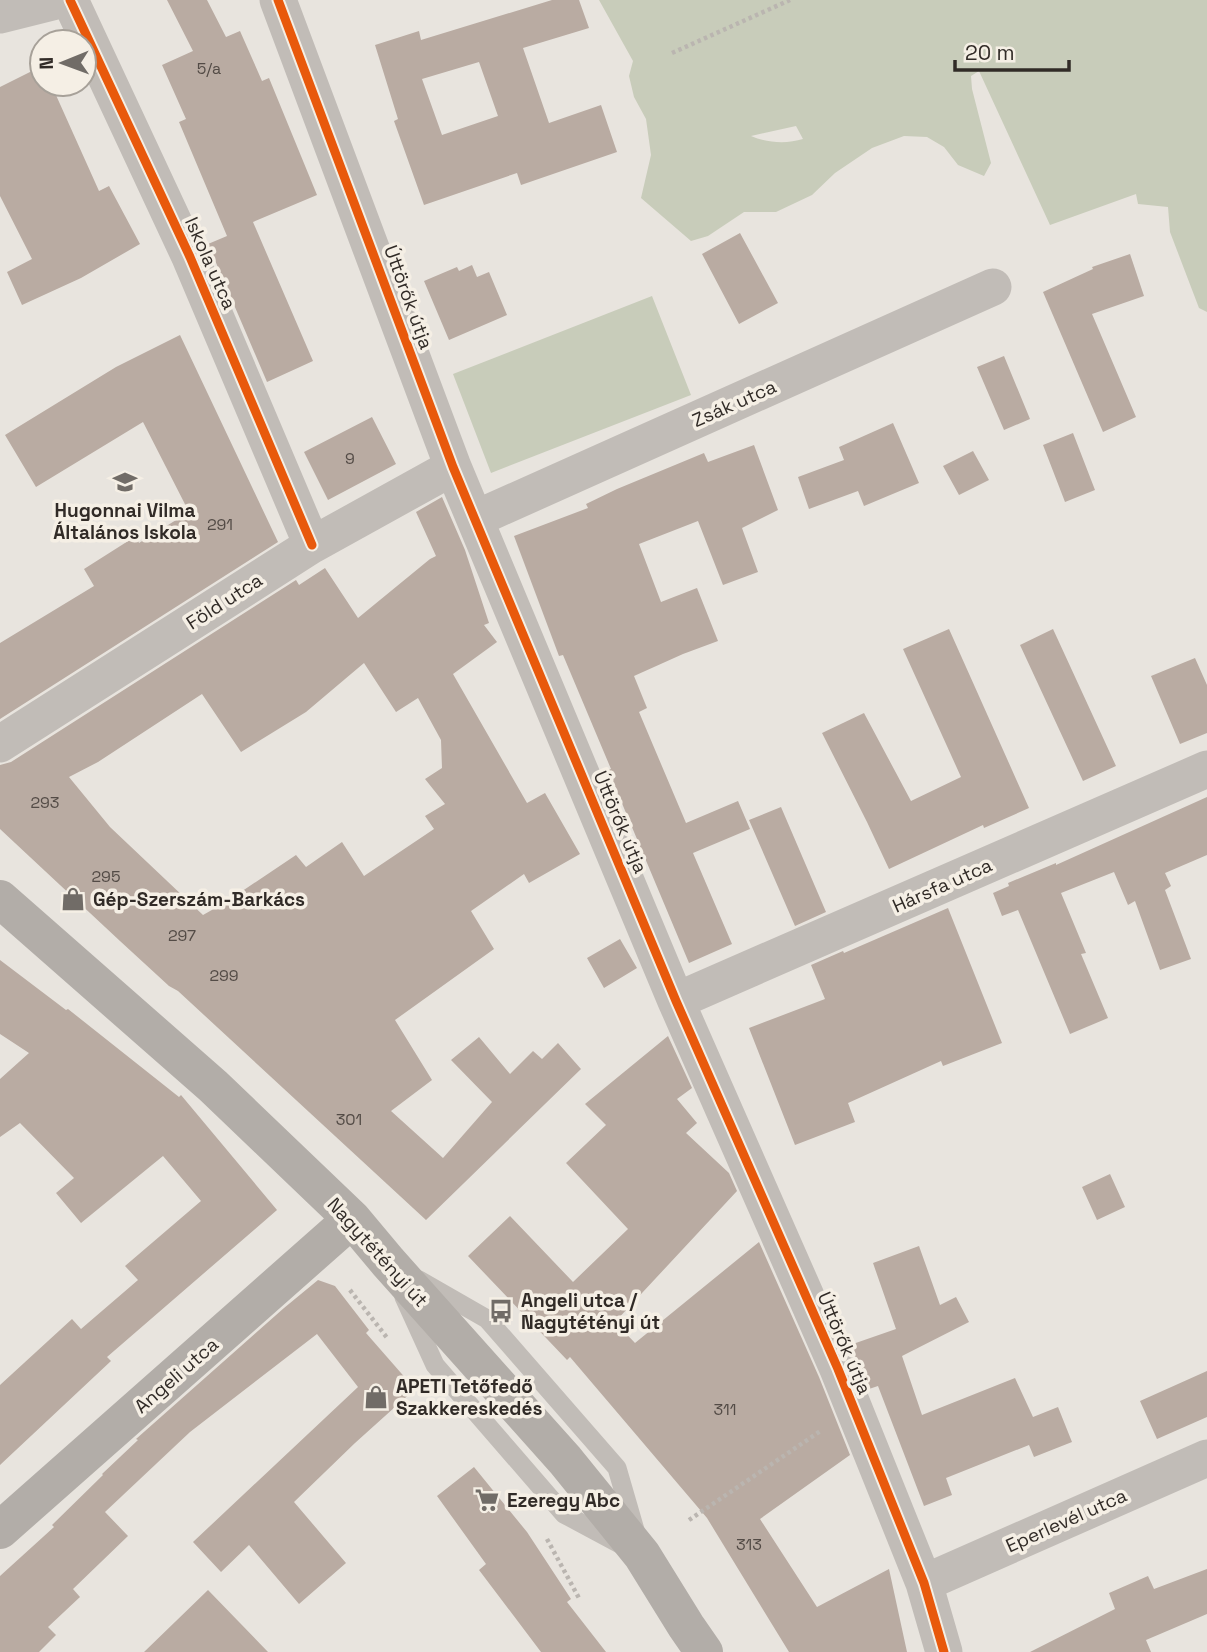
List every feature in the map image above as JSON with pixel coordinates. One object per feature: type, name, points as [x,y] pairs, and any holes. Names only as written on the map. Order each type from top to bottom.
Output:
[{"type":"main road","name":"Nagytétényi út","points":[[0,899],[213,1086],[352,1219],[565,1460],[642,1555],[704,1652]]},
{"type":"main road","name":"Angeli utca","points":[[0,1530],[352,1219]]},
{"type":"street","points":[[0,15],[60,0]]},
{"type":"street","name":"Iskola utca","points":[[70,0],[190,257],[312,545]]},
{"type":"street","name":"Úttörők útja","points":[[278,0],[453,467],[676,1001],[838,1369],[924,1583],[944,1652]]},
{"type":"street","name":"Zsák utca","points":[[475,519],[993,287]]},
{"type":"street","name":"Föld utca","points":[[0,744],[312,545],[453,467]]},
{"type":"street","name":"Hársfa utca","points":[[676,1001],[1207,769]]},
{"type":"street","name":"Eperlevél utca","points":[[924,1583],[1207,1458]]},
{"type":"path","points":[[672,53],[790,0]]},
{"type":"path","points":[[689,1520],[854,1408]]},
{"type":"path","points":[[541,1529],[580,1600]]},
{"type":"green space","points":[[599,0],[1207,0],[1207,312],[1199,308],[1170,232],[1168,207],[1138,204],[1136,194],[1050,225],[979,71],[971,76],[991,163],[984,176],[958,165],[944,147],[927,137],[904,136],[872,148],[835,173],[812,195],[776,212],[744,212],[708,236],[691,241],[641,198],[651,155],[646,119],[634,97],[629,76],[633,61]],"holes":[[[796,126],[803,139],[777,142],[751,136]]]},
{"type":"green space","points":[[652,296],[691,395],[491,473],[453,374]]},
{"type":"building","points":[[167,0],[207,0],[226,37],[240,31],[262,81],[269,78],[317,195],[253,222],[313,361],[267,382],[208,244],[227,236],[179,122],[186,119],[162,65],[193,51]]},
{"type":"building","points":[[552,0],[579,0],[589,28],[523,48],[549,123],[601,105],[617,152],[521,185],[517,173],[424,205],[394,121],[398,119],[375,45],[419,31],[421,40]],"holes":[[[479,62],[498,116],[442,135],[422,79]]]},
{"type":"building","points":[[28,73],[28,98],[57,98],[99,191],[109,186],[140,244],[81,278],[22,305],[7,272],[32,259],[0,196],[0,87]]},
{"type":"building","points":[[740,233],[778,303],[739,324],[702,254]]},
{"type":"building","points":[[1130,254],[1144,296],[1092,314],[1136,417],[1103,432],[1043,292],[1093,269],[1092,267]]},
{"type":"building","points":[[472,265],[477,277],[489,272],[507,315],[449,340],[424,281],[457,267],[459,271]]},
{"type":"building","name":"Hugonnai Vilma Általános Iskola","points":[[180,335],[278,542],[0,719],[0,643],[94,586],[84,569],[136,536],[139,543],[189,512],[143,422],[36,487],[5,435],[116,367]]},
{"type":"building","points":[[1004,356],[1030,419],[1004,430],[977,367]]},
{"type":"building","points":[[372,417],[396,464],[328,500],[304,452]]},
{"type":"building","points":[[893,423],[919,483],[864,506],[858,491],[809,509],[798,477],[844,460],[839,447]]},
{"type":"building","points":[[1073,433],[1095,490],[1065,502],[1043,445]]},
{"type":"building","points":[[754,445],[778,510],[742,528],[758,572],[723,585],[698,521],[639,544],[661,602],[697,588],[718,641],[634,676],[647,708],[639,712],[686,823],[738,801],[750,829],[693,853],[732,944],[689,963],[563,655],[559,656],[514,536],[588,508],[586,504],[617,489],[704,453],[708,462]]},
{"type":"building","points":[[973,451],[989,480],[959,495],[943,466]]},
{"type":"building","points":[[442,497],[465,550],[489,623],[484,625],[497,642],[453,674],[527,803],[545,793],[580,854],[529,883],[524,874],[471,911],[494,949],[395,1020],[432,1080],[391,1111],[443,1158],[492,1102],[451,1060],[479,1037],[510,1074],[533,1051],[542,1059],[558,1043],[581,1069],[426,1220],[0,829],[0,765],[11,762],[296,580],[299,585],[325,568],[358,618],[436,556],[416,512]],"holes":[[[364,663],[396,712],[418,698],[441,740],[442,768],[425,779],[445,804],[425,816],[434,829],[364,876],[342,842],[306,867],[296,855],[203,915],[110,827],[69,777],[98,762],[202,694],[241,752],[306,712]]]},
{"type":"building","points":[[949,629],[1029,808],[984,828],[983,825],[889,869],[822,733],[864,713],[911,801],[961,777],[903,649]]},
{"type":"building","points":[[1053,629],[1116,766],[1083,781],[1020,645]]},
{"type":"building","points":[[1195,658],[1207,685],[1207,733],[1180,744],[1151,676]]},
{"type":"building","points":[[1207,797],[1207,855],[1165,873],[1171,886],[1165,890],[1191,959],[1160,970],[1135,901],[1128,905],[1114,872],[1061,893],[1086,953],[1081,954],[1108,1018],[1070,1034],[1018,910],[1002,916],[993,893],[1009,886],[1008,883],[1056,865]]},
{"type":"building","points":[[781,807],[826,912],[795,926],[749,820]]},
{"type":"building","points":[[948,908],[1002,1043],[943,1066],[941,1061],[848,1103],[855,1122],[795,1145],[749,1028],[825,999],[811,965]]},
{"type":"building","points":[[620,939],[637,968],[604,988],[587,958]]},
{"type":"building","points":[[0,960],[68,1009],[179,1097],[181,1095],[277,1210],[107,1357],[111,1361],[0,1465],[0,1385],[72,1319],[81,1329],[138,1280],[125,1266],[201,1201],[163,1156],[81,1223],[56,1193],[74,1178],[20,1123],[0,1137],[0,1079],[29,1053],[0,1034]]},
{"type":"building","points":[[668,1036],[692,1088],[677,1099],[697,1123],[686,1133],[729,1173],[737,1191],[615,1322],[635,1343],[759,1242],[819,1377],[850,1455],[760,1519],[817,1607],[889,1569],[907,1652],[789,1652],[707,1518],[570,1357],[567,1360],[468,1256],[510,1216],[573,1282],[628,1229],[566,1163],[606,1125],[585,1104]]},
{"type":"building","points":[[1110,1174],[1125,1207],[1097,1220],[1082,1187]]},
{"type":"building","points":[[919,1246],[940,1305],[956,1297],[969,1322],[902,1356],[922,1415],[1015,1378],[1033,1417],[1058,1407],[1072,1442],[1034,1457],[1029,1445],[946,1478],[952,1495],[924,1506],[878,1386],[869,1389],[850,1345],[896,1329],[873,1263]]},
{"type":"building","points":[[318,1280],[335,1286],[369,1330],[366,1333],[415,1389],[294,1502],[346,1563],[299,1604],[249,1545],[221,1572],[193,1542],[358,1387],[317,1334],[190,1432],[105,1512],[128,1536],[73,1589],[80,1597],[48,1627],[56,1635],[39,1652],[0,1652],[0,1576],[54,1527],[52,1525],[138,1440],[136,1439]]},
{"type":"building","points":[[1207,1371],[1207,1417],[1157,1439],[1140,1401]]},
{"type":"building","points":[[474,1467],[527,1532],[571,1599],[567,1602],[606,1652],[541,1652],[479,1570],[486,1564],[437,1496]]},
{"type":"building","points":[[1207,1569],[1207,1614],[1146,1640],[1151,1652],[1030,1652],[1115,1609],[1109,1593],[1148,1576],[1154,1589]]},
{"type":"building","points":[[208,1590],[268,1652],[144,1652]]},
{"type":"cycle path","points":[[70,0],[190,257],[312,545]]},
{"type":"cycle path","points":[[278,0],[453,467],[676,1001],[838,1369],[924,1583],[944,1652]]},
{"type":"place","name":"Hugonnai Vilma Általános Iskola","points":[[125,482]]},
{"type":"place","name":"Gép-Szerszám-Barkács","points":[[73,899]]},
{"type":"place","name":"Angeli utca / Nagytétényi út","points":[[501,1311]]},
{"type":"place","name":"APETI Tetőfedő Szakkereskedés","points":[[376,1397]]},
{"type":"place","name":"Ezeregy Abc","points":[[487,1500]]}]
